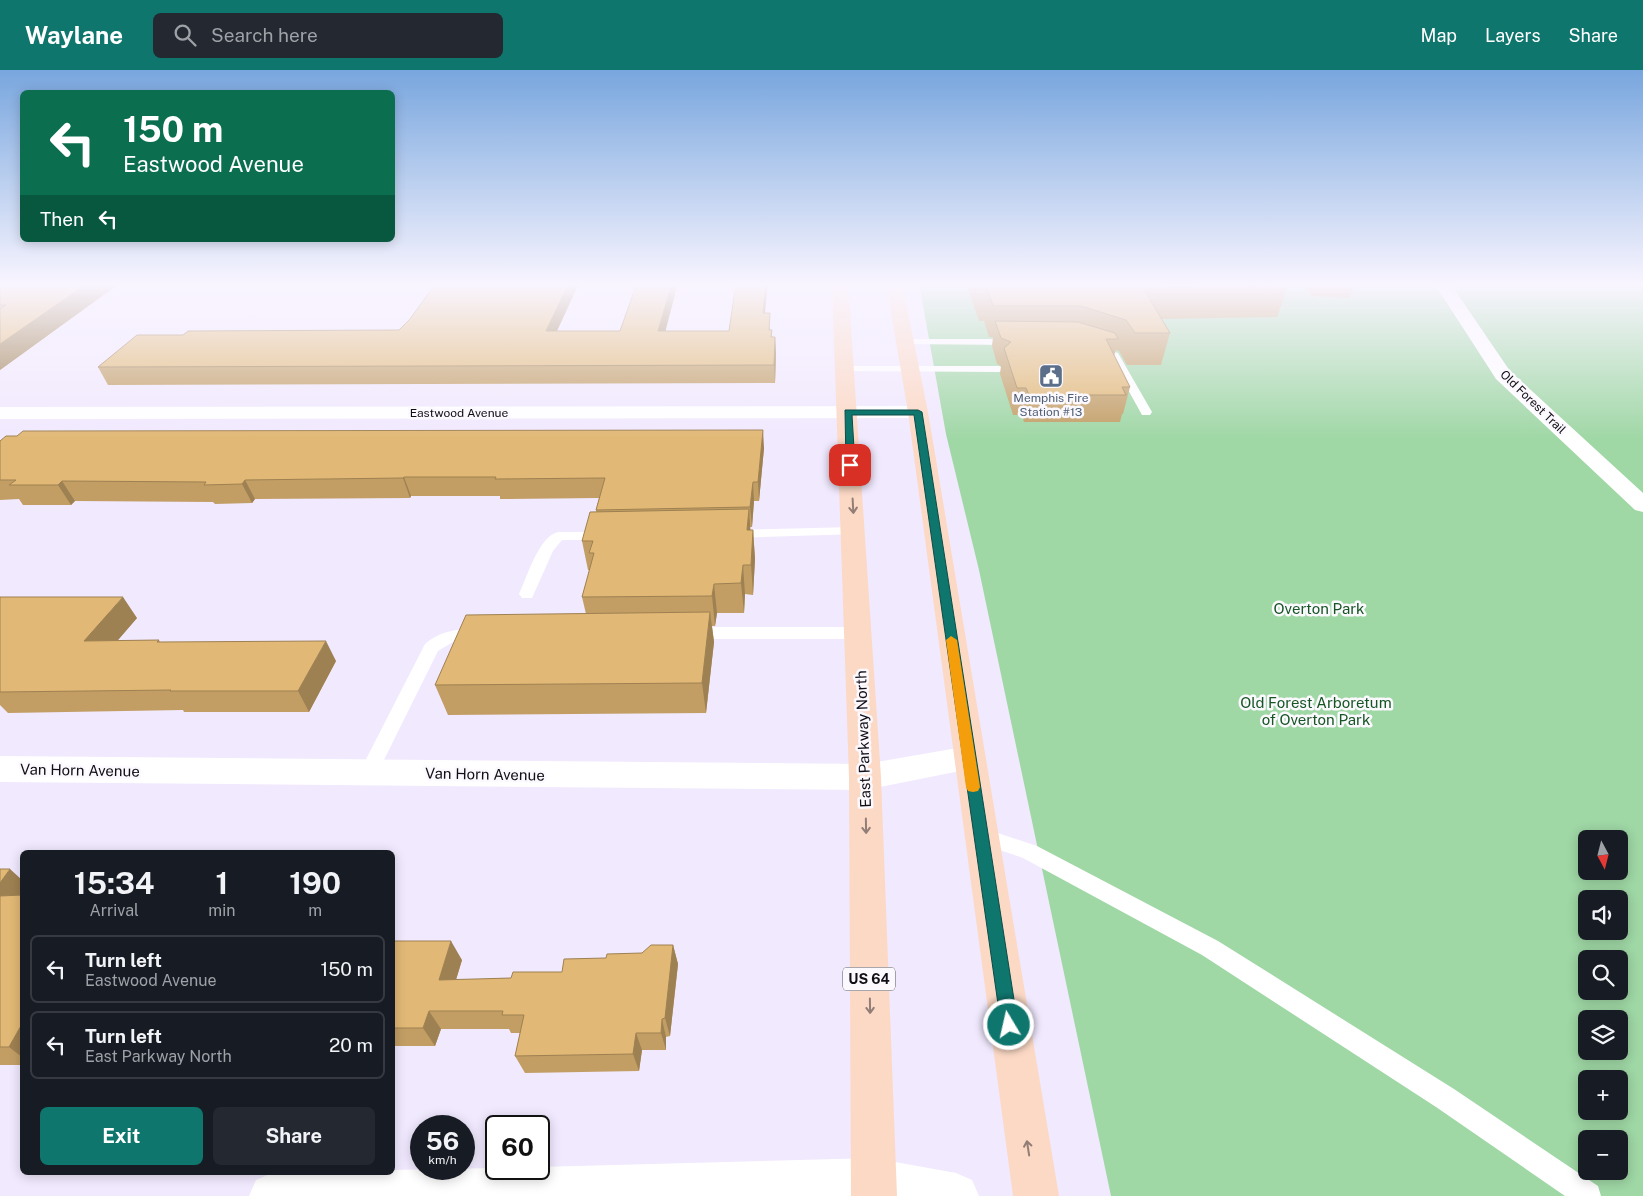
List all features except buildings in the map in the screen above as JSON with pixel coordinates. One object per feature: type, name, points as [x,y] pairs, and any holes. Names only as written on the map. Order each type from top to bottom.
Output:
[{"type":"main road","name":"East Parkway North","points":[[843,336],[866,777],[873,1188]]},
{"type":"main road","points":[[904,336],[918,412],[980,835],[1036,1196]]},
{"type":"street","name":"Old Forest Trail","points":[[1477,336],[1503,374],[1643,505]]},
{"type":"street","name":"Eastwood Avenue","points":[[0,413],[918,412]]},
{"type":"street","name":"Van Horn Avenue","points":[[0,769],[866,777],[969,758]]},
{"type":"street","points":[[272,1196],[873,1188],[956,1196]]},
{"type":"lane","points":[[905,342],[1025,342]]},
{"type":"lane","points":[[1082,344],[1114,355],[1146,412]]},
{"type":"lane","points":[[845,369],[999,369]]},
{"type":"lane","points":[[718,534],[854,531]]},
{"type":"lane","points":[[527,594],[546,550],[558,536],[614,536]]},
{"type":"lane","points":[[674,634],[859,633]]},
{"type":"lane","points":[[368,773],[431,648],[442,638],[456,635],[494,634]]},
{"type":"lane","points":[[980,835],[1030,852],[1210,948],[1445,1098],[1588,1196]]},
{"type":"green space","name":"Overton Park","points":[[928,336],[1643,336],[1643,1196],[1111,1196],[979,570],[946,434]]},
{"type":"slow traffic","points":[[951,640],[973,787]]},
{"type":"place","name":"Memphis Fire Station #13","points":[[1051,376]]},
{"type":"route","points":[[850,465],[848,412],[918,412],[1009,1025]]},
{"type":"park label","name":"Old Forest Arboretum of Overton Park","points":[[1316,710]]}]
